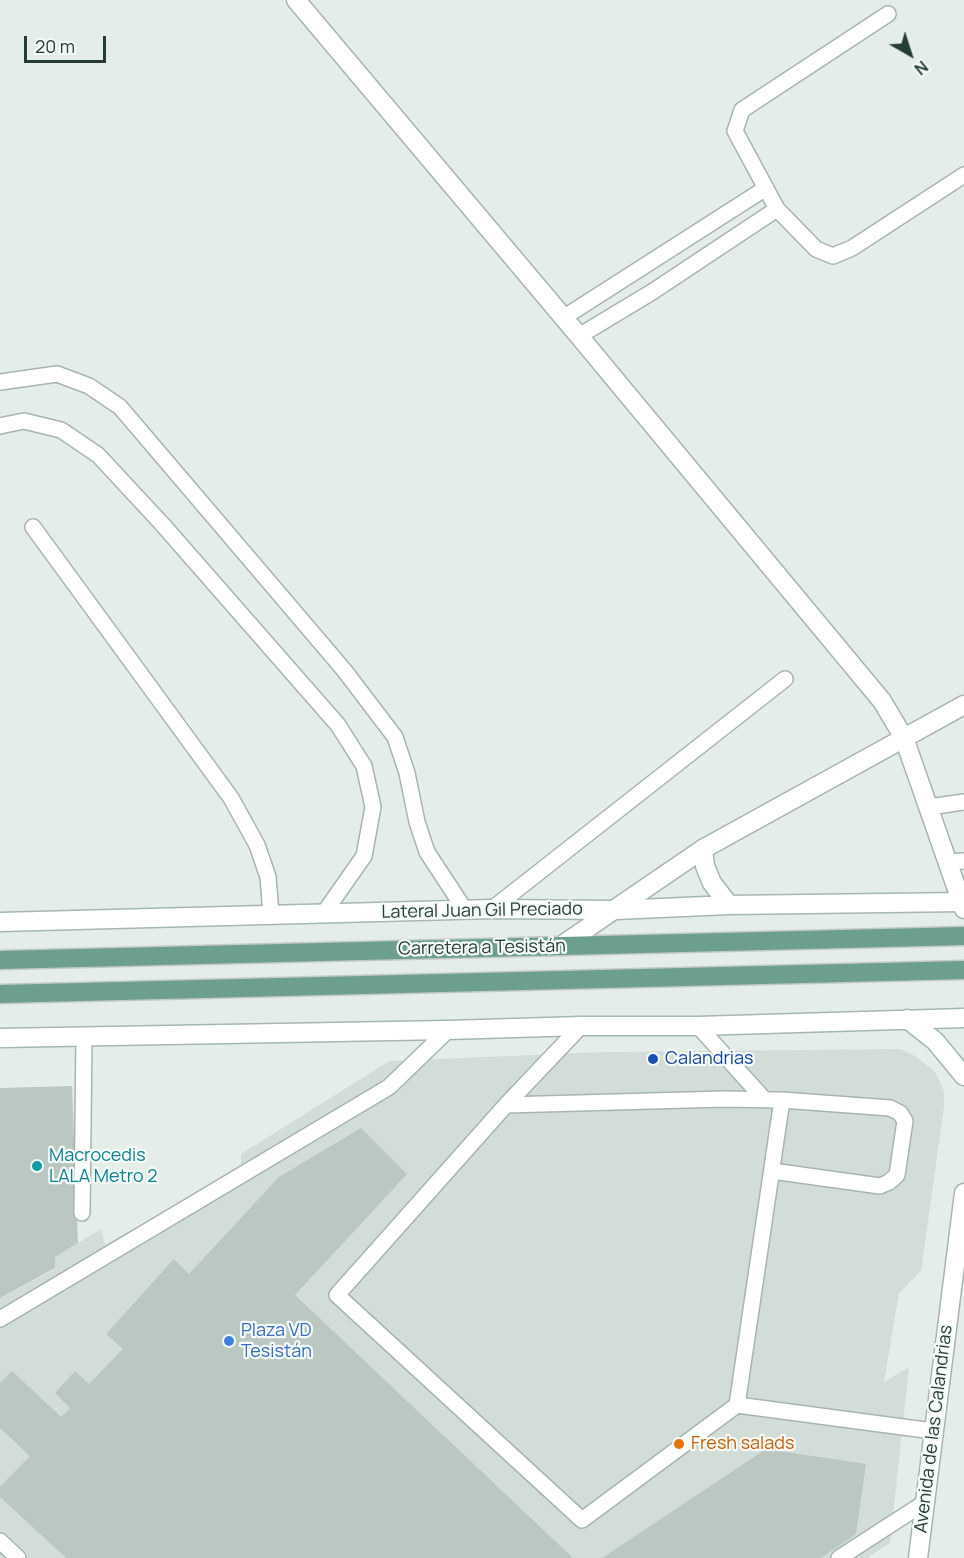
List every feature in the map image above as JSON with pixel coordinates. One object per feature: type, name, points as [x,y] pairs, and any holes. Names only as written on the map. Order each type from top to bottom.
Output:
[{"type":"main road","points":[[296,0],[882,701],[904,738],[929,807],[956,861],[963,904]]},
{"type":"main road","points":[[561,946],[703,849],[964,705]]},
{"type":"main road","points":[[703,849],[705,866],[712,883],[729,905]]},
{"type":"main road","name":"Lateral Juan Gil Preciado","points":[[0,922],[492,909],[616,910],[729,905],[963,904]]},
{"type":"main road","name":"Carretera a Tesistán","points":[[0,960],[964,936]]},
{"type":"main road","name":"Carretera a Tesistán","points":[[0,994],[964,970]]},
{"type":"main road","points":[[0,1038],[581,1026],[698,1026],[964,1018]]},
{"type":"main road","points":[[908,1019],[935,1041],[964,1076]]},
{"type":"main road","name":"Avenida de las Calandrias","points":[[918,1558],[964,1193]]},
{"type":"lane","points":[[888,14],[742,110],[735,131],[777,209],[816,249],[834,256],[852,248],[964,176]]},
{"type":"lane","points":[[563,318],[766,188]]},
{"type":"lane","points":[[579,336],[637,301],[777,209]]},
{"type":"lane","points":[[669,250],[682,272]]},
{"type":"lane","points":[[623,280],[637,301]]},
{"type":"lane","points":[[0,382],[57,374],[89,386],[120,406],[344,670],[395,737],[407,773],[417,822],[427,852],[465,910]]},
{"type":"lane","points":[[0,426],[24,421],[61,430],[98,455],[163,525],[338,725],[364,766],[373,807],[364,856],[324,913]]},
{"type":"lane","points":[[33,527],[231,798],[257,845],[267,877],[271,914]]},
{"type":"lane","points":[[492,909],[785,679]]},
{"type":"lane","points":[[929,807],[964,802]]},
{"type":"lane","points":[[581,1026],[506,1105],[337,1295],[582,1520],[737,1405],[933,1431]]},
{"type":"lane","points":[[698,1026],[764,1099]]},
{"type":"lane","points":[[0,1319],[389,1087],[448,1030]]},
{"type":"lane","points":[[82,1213],[84,1035]]},
{"type":"lane","points":[[506,1105],[764,1099],[890,1108],[900,1113],[905,1121],[897,1175],[890,1182],[880,1186],[772,1172]]},
{"type":"lane","points":[[737,1405],[782,1100]]},
{"type":"lane","points":[[839,1558],[924,1503]]},
{"type":"lane","points":[[0,1541],[18,1558]]},
{"type":"shaded area","points":[[901,1049],[917,1057],[935,1072],[944,1091],[944,1107],[921,1271],[899,1293],[884,1382],[909,1367],[890,1543],[867,1558],[0,1558],[0,1298],[55,1269],[55,1257],[101,1229],[105,1245],[241,1169],[241,1154],[389,1061],[604,1052]]},
{"type":"building","name":"Macrocedis LALA Metro 2","points":[[72,1086],[78,1243],[55,1257],[55,1268],[0,1298],[0,1088]]},
{"type":"building","name":"Plaza VD Tesistán","points":[[361,1128],[407,1174],[295,1295],[573,1558],[66,1558],[0,1497],[0,1487],[30,1456],[0,1428],[0,1383],[12,1371],[61,1417],[70,1408],[55,1393],[75,1371],[89,1384],[123,1349],[106,1334],[174,1259],[189,1274],[279,1177]]},
{"type":"building","points":[[766,1449],[866,1464],[856,1534],[821,1558],[602,1558]]},
{"type":"place","name":"Calandrias","points":[[653,1059]]},
{"type":"place","name":"Macrocedis LALA Metro 2","points":[[37,1166]]},
{"type":"place","name":"Plaza VD Tesistán","points":[[229,1341]]},
{"type":"place","name":"Fresh salads","points":[[679,1444]]}]
